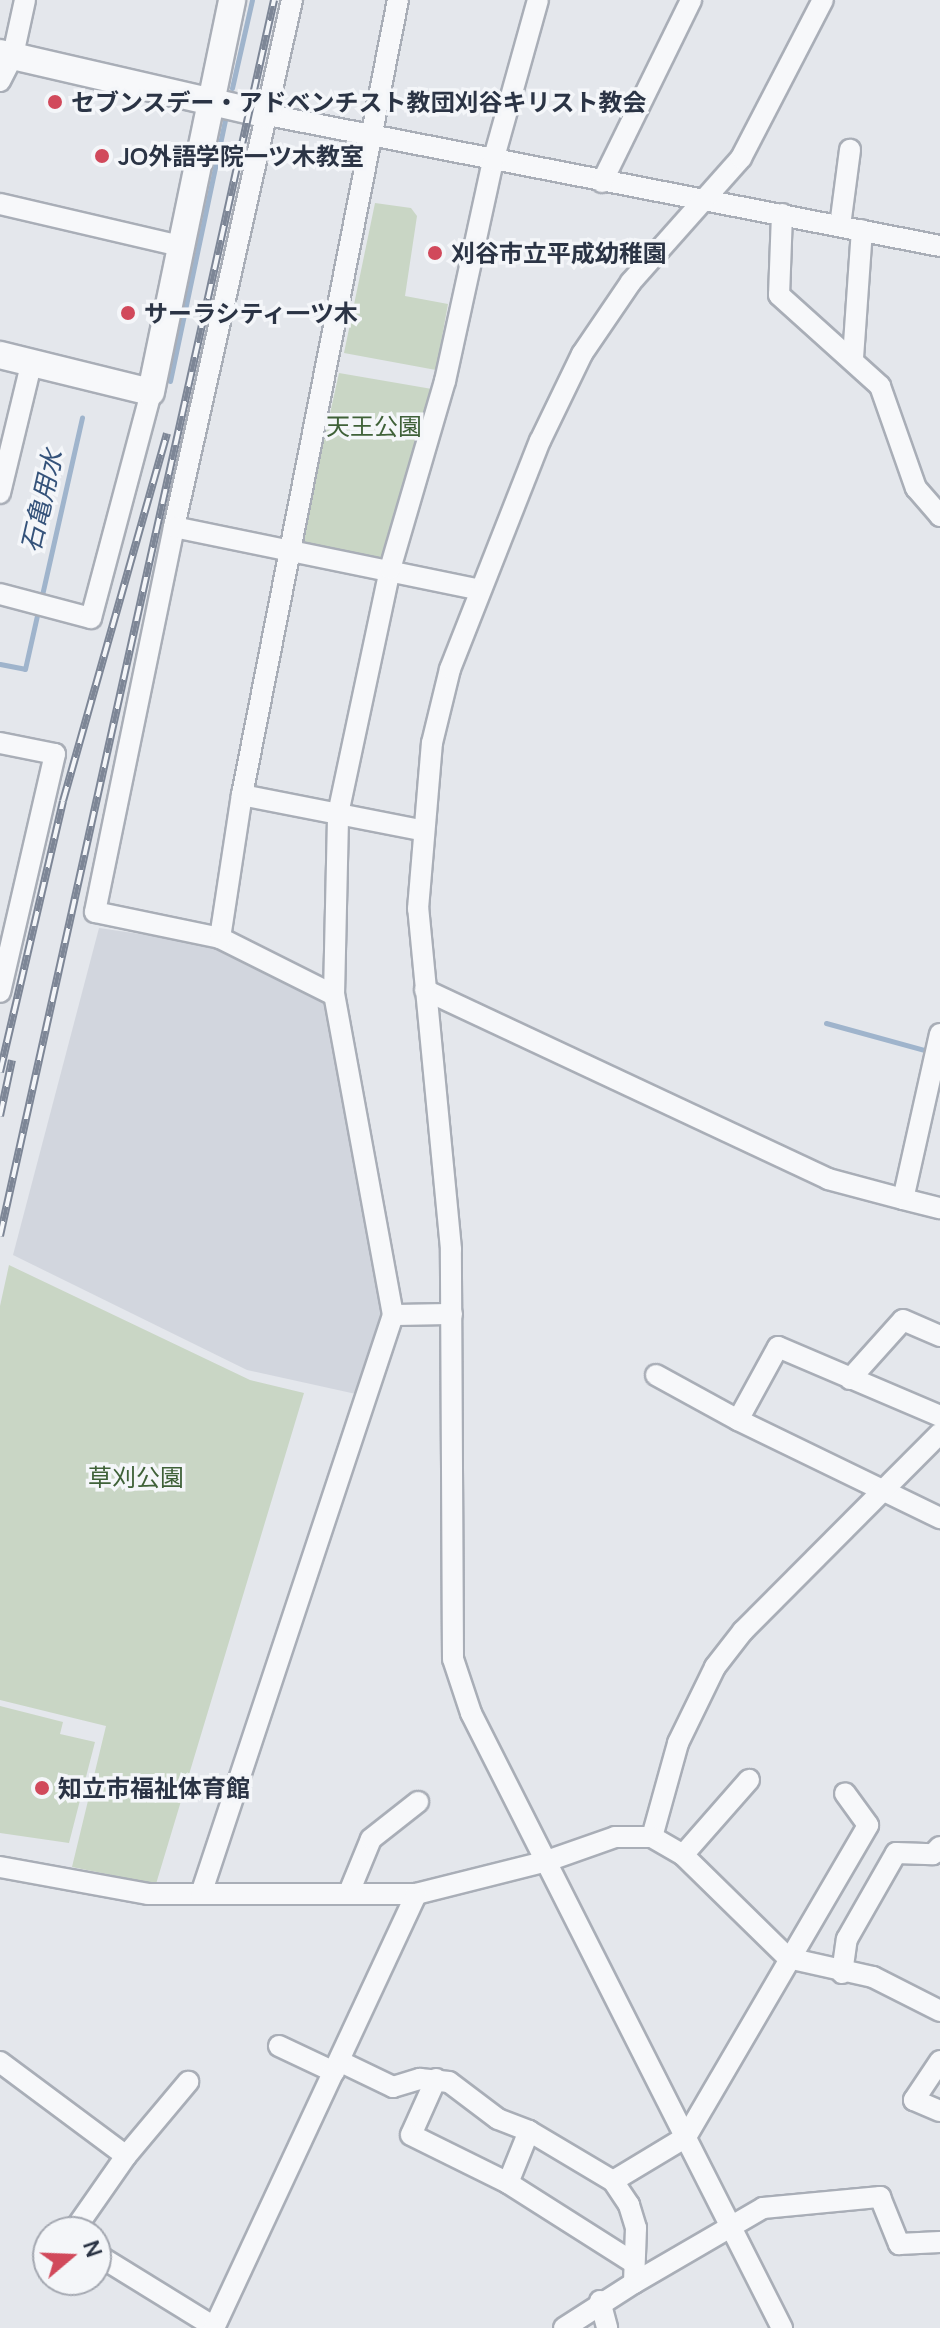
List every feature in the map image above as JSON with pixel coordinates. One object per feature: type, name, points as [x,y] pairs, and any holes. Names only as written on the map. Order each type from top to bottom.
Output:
[{"type":"street","points":[[0,81],[25,0]]},
{"type":"street","points":[[0,594],[91,618],[151,392],[232,0]]},
{"type":"street","points":[[292,0],[174,527],[95,912],[220,938],[334,995]]},
{"type":"street","points":[[220,938],[242,795],[374,137],[398,0]]},
{"type":"street","points":[[201,1894],[393,1315],[334,995],[338,814],[390,569],[445,381],[493,161],[538,0]]},
{"type":"street","points":[[602,182],[691,0]]},
{"type":"street","points":[[782,2328],[471,1713],[453,1659],[452,1314],[445,1162],[418,909],[421,830],[435,728],[480,590],[540,441],[582,354],[631,282],[741,158],[823,0]]},
{"type":"street","points":[[6,54],[374,137],[940,246]]},
{"type":"street","points":[[840,226],[850,150]]},
{"type":"street","points":[[0,204],[181,246]]},
{"type":"street","points":[[782,214],[779,295],[853,358],[880,386],[916,488],[940,515]]},
{"type":"street","points":[[853,358],[862,230]]},
{"type":"street","points":[[0,355],[151,392]]},
{"type":"street","points":[[0,493],[32,361]]},
{"type":"street","points":[[174,527],[390,569],[480,590]]},
{"type":"street","points":[[0,743],[55,754],[6,926],[0,992]]},
{"type":"street","points":[[242,795],[421,830]]},
{"type":"street","points":[[425,990],[828,1179],[940,1208]]},
{"type":"street","points":[[903,1199],[940,1034]]},
{"type":"street","points":[[393,1315],[452,1314]]},
{"type":"street","points":[[850,1379],[903,1320],[940,1336]]},
{"type":"street","points":[[738,1420],[778,1347],[940,1416]]},
{"type":"street","points":[[656,1375],[738,1420],[940,1518]]},
{"type":"street","points":[[652,1837],[678,1743],[715,1667],[743,1631],[940,1433]]},
{"type":"street","points":[[683,1855],[749,1780]]},
{"type":"street","points":[[613,2181],[686,2137],[868,1825],[845,1793]]},
{"type":"street","points":[[350,1890],[371,1839],[418,1802]]},
{"type":"street","points":[[0,1867],[148,1894],[350,1890],[416,1894],[547,1861],[615,1837],[652,1837],[683,1855],[788,1958],[842,1973],[873,1977],[940,2011]]},
{"type":"street","points":[[842,1973],[847,1939],[896,1853],[938,1854]]},
{"type":"street","points":[[112,2264],[214,2328],[416,1894]]},
{"type":"street","points":[[279,2046],[393,2087],[436,2079],[449,2082],[498,2119],[529,2131],[613,2181],[629,2205],[636,2228],[631,2261],[634,2283]]},
{"type":"street","points":[[940,2061],[914,2100],[940,2111]]},
{"type":"street","points":[[0,2062],[126,2156]]},
{"type":"street","points":[[436,2079],[411,2135],[508,2183],[631,2261]]},
{"type":"street","points":[[84,2216],[126,2156],[188,2082]]},
{"type":"street","points":[[508,2183],[529,2131]]},
{"type":"street","points":[[564,2328],[600,2301],[763,2208],[880,2197],[899,2244],[940,2242]]},
{"type":"street","points":[[600,2301],[607,2328]]},
{"type":"shaded area","points":[[99,928],[215,945],[328,1002],[385,1316],[356,1394],[247,1370],[13,1255]]},
{"type":"green space","points":[[375,203],[411,208],[417,216],[405,296],[448,304],[436,370],[344,353]]},
{"type":"green space","name":"天王公園","points":[[339,373],[432,389],[383,558],[301,544]]},
{"type":"green space","name":"草刈公園","points":[[9,1265],[250,1380],[304,1393],[156,1884],[72,1867],[106,1726],[0,1700],[0,1306]]},
{"type":"green space","name":"知立市福祉体育館","points":[[0,1706],[63,1722],[60,1734],[95,1742],[69,1843],[0,1833]]},
{"type":"waterway","name":"石亀用水","points":[[232,88],[252,0]]},
{"type":"waterway","name":"石亀用水","points":[[170,381],[225,121]]},
{"type":"waterway","name":"石亀用水","points":[[42,595],[82,417]]},
{"type":"waterway","name":"石亀用水","points":[[0,664],[25,669],[38,611]]},
{"type":"waterway","points":[[826,1023],[931,1052]]},
{"type":"railway","points":[[0,1236],[274,0]]},
{"type":"railway","points":[[0,1072],[63,801],[167,433]]},
{"type":"railway","points":[[0,1116],[12,1060]]},
{"type":"place","name":"セブンスデー・アドベンチスト教団刈谷キリスト教会","points":[[55,102]]},
{"type":"place","name":"JO外語学院一ツ木教室","points":[[102,156]]},
{"type":"place","name":"刈谷市立平成幼稚園","points":[[435,253]]},
{"type":"place","name":"サーラシティ一ツ木","points":[[128,313]]},
{"type":"place","name":"知立市福祉体育館","points":[[42,1788]]}]
